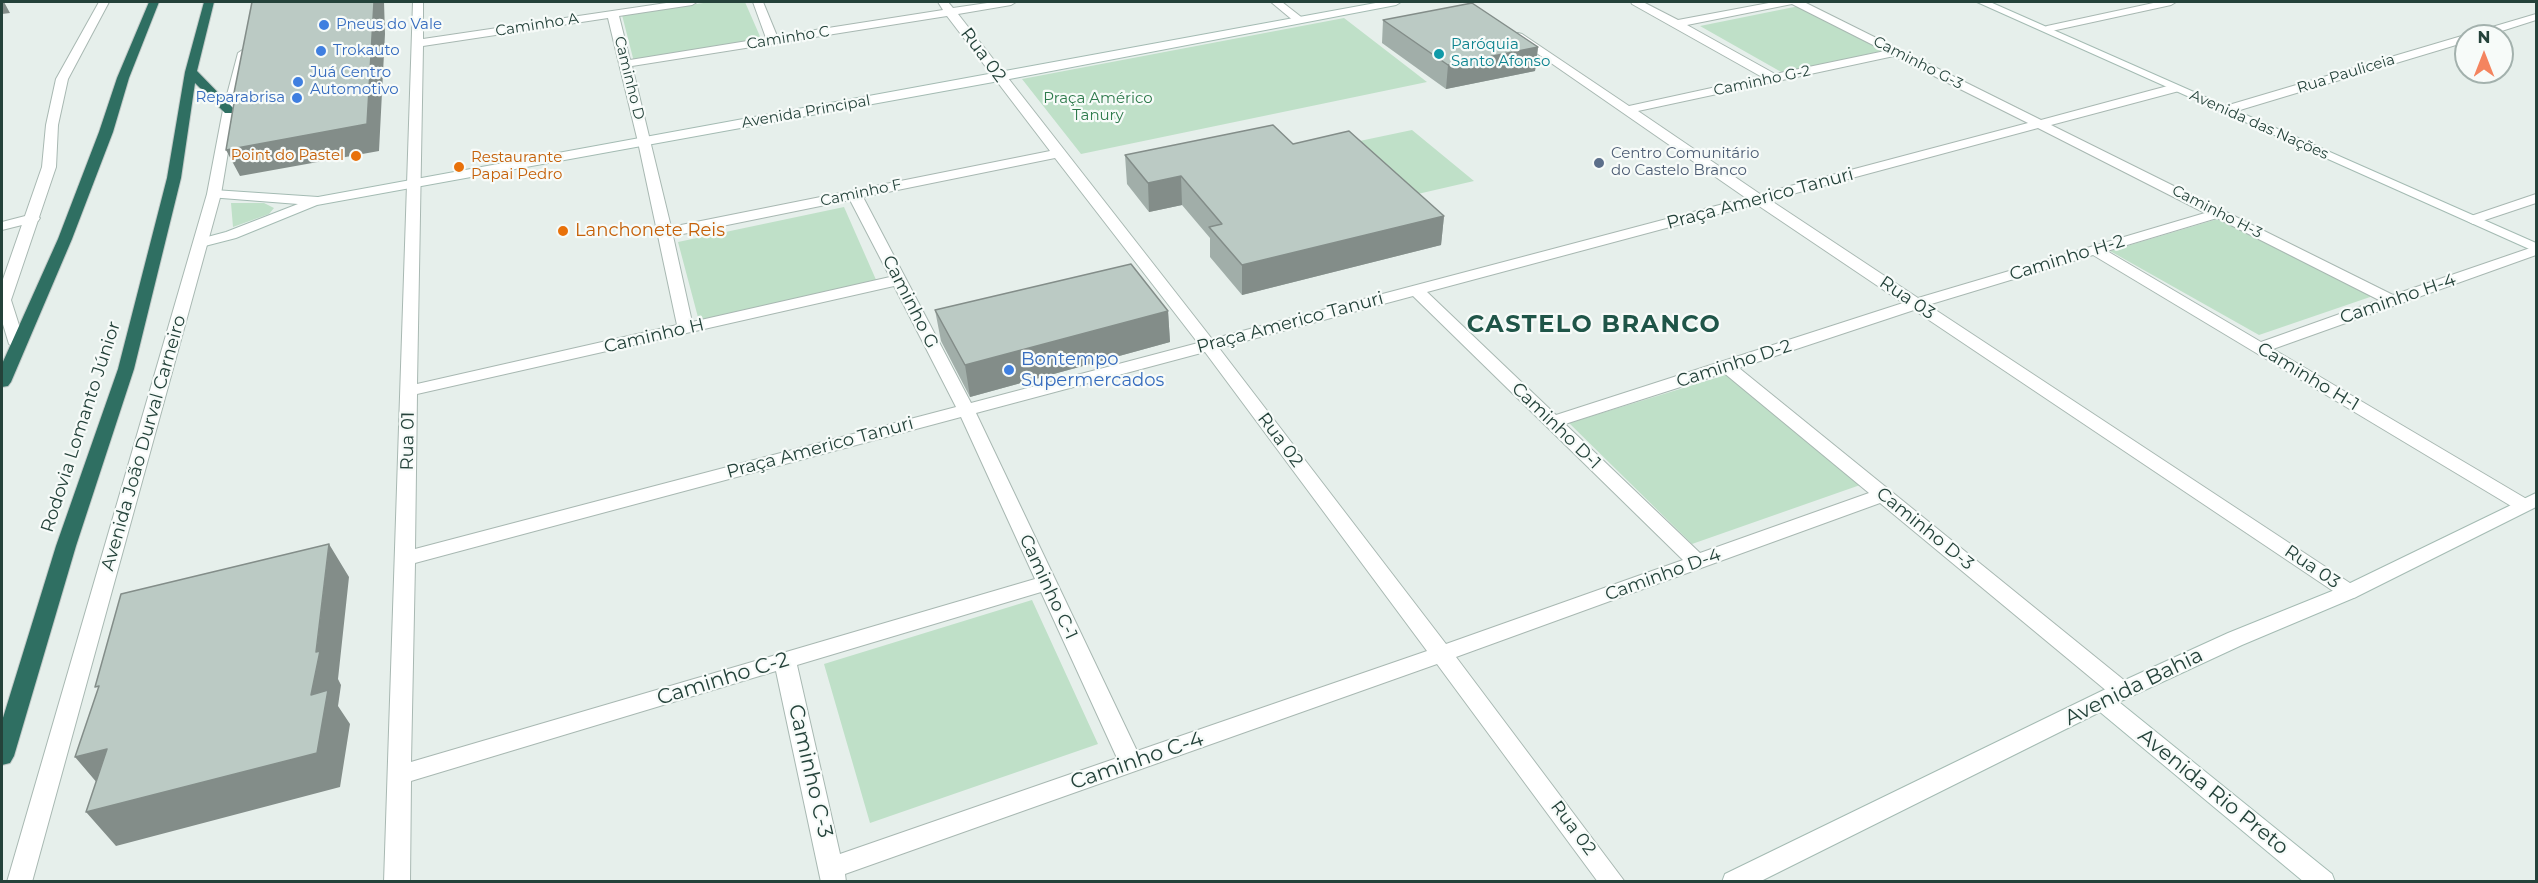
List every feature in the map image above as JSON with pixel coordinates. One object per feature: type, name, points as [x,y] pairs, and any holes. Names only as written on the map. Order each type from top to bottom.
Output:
[{"type":"highway","points":[[2,382],[64,239],[106,132],[123,78],[154,2]]},
{"type":"highway","name":"Rodovia Lomanto Júnior","points":[[2,756],[66,546],[126,369],[174,178],[191,72],[209,2]]},
{"type":"highway","points":[[191,72],[229,110]]},
{"type":"street","points":[[17,344],[2,300],[33,218],[49,167],[52,125],[62,79],[104,2]]},
{"type":"street","name":"Rua 01","points":[[397,882],[418,2]]},
{"type":"street","name":"Caminho A","points":[[418,43],[692,2]]},
{"type":"street","points":[[758,2],[773,40]]},
{"type":"street","name":"Rua 02","points":[[943,2],[1208,345],[1613,882]]},
{"type":"street","name":"Caminho C","points":[[626,64],[1011,2]]},
{"type":"street","points":[[1276,2],[1299,20]]},
{"type":"street","name":"Avenida Principal","points":[[214,194],[318,201],[1396,2]]},
{"type":"street","points":[[1636,2],[1773,78]]},
{"type":"street","points":[[1677,24],[1788,2]]},
{"type":"street","name":"Caminho G-3","points":[[1796,2],[2041,124]]},
{"type":"street","name":"Avenida das Nações","points":[[1982,2],[2047,29],[2536,249]]},
{"type":"street","points":[[2047,29],[2170,2]]},
{"type":"street","name":"Caminho D","points":[[613,14],[645,142],[686,328]]},
{"type":"street","points":[[2513,24],[2536,17]]},
{"type":"street","name":"Rua 03","points":[[1508,30],[2349,592]]},
{"type":"street","name":"Avenida João Durval Carneiro","points":[[19,882],[201,243],[214,194],[229,110],[248,36]]},
{"type":"street","name":"Rua Pauliceia","points":[[2226,110],[2454,42]]},
{"type":"street","name":"Caminho G-2","points":[[1627,110],[1896,52]]},
{"type":"street","name":"Praça Americo Tanuri","points":[[405,559],[2175,88]]},
{"type":"street","name":"Caminho H-3","points":[[2041,124],[2393,301]]},
{"type":"street","name":"Caminho F","points":[[665,232],[1058,153]]},
{"type":"street","name":"Caminho G","points":[[854,194],[966,410]]},
{"type":"street","points":[[2473,220],[2536,198]]},
{"type":"street","points":[[201,243],[231,235],[318,201]]},
{"type":"street","name":"Caminho H-2","points":[[1915,304],[2219,213]]},
{"type":"street","points":[[2,226],[33,218]]},
{"type":"street","name":"Caminho H-1","points":[[2093,249],[2259,348],[2530,502]]},
{"type":"street","name":"Caminho H-4","points":[[2259,348],[2536,249]]},
{"type":"street","name":"Caminho H","points":[[409,391],[899,280]]},
{"type":"street","name":"Caminho D-1","points":[[1416,290],[1697,562]]},
{"type":"street","name":"Caminho D-2","points":[[1552,422],[1915,304]]},
{"type":"street","name":"Caminho D-3","points":[[1727,367],[1883,495],[2113,696]]},
{"type":"street","name":"Caminho C-1","points":[[966,410],[1131,764]]},
{"type":"street","name":"Caminho D-4","points":[[1442,654],[1883,495]]},
{"type":"street","name":"Avenida Bahia","points":[[1734,882],[2113,696],[2235,639],[2349,592],[2530,502]]},
{"type":"street","name":"Caminho C-2","points":[[400,775],[1047,583]]},
{"type":"street","name":"Caminho C-4","points":[[833,875],[1131,764],[1442,654]]},
{"type":"street","name":"Caminho C-3","points":[[785,661],[833,875]]},
{"type":"street","name":"Avenida Rio Preto","points":[[2113,696],[2323,882]]},
{"type":"green space","points":[[710,2],[745,2],[762,41],[634,62],[622,15]]},
{"type":"green space","points":[[1799,6],[1886,50],[1783,73],[1700,26]]},
{"type":"green space","name":"Praça Américo Tanury","points":[[1344,18],[1427,82],[1081,154],[1022,79]]},
{"type":"green space","points":[[1412,130],[1474,181],[1409,196],[1350,143]]},
{"type":"green space","points":[[231,203],[264,203],[274,208],[269,214],[233,227]]},
{"type":"green space","points":[[844,207],[877,282],[699,321],[678,242]]},
{"type":"green space","points":[[2221,218],[2373,296],[2259,335],[2110,251]]},
{"type":"green space","points":[[1729,374],[1863,484],[1692,544],[1569,423]]},
{"type":"green space","points":[[1032,600],[1098,744],[870,823],[824,664]]},
{"type":"building","points":[[252,2],[374,2],[367,124],[226,150],[234,103],[232,103]]},
{"type":"building","points":[[1472,3],[1538,47],[1448,65],[1383,20]]},
{"type":"building","points":[[1273,125],[1293,144],[1349,131],[1444,216],[1242,265],[1209,227],[1222,224],[1181,176],[1148,183],[1125,155]]},
{"type":"building","points":[[1131,264],[1168,311],[965,365],[935,310]]},
{"type":"building","points":[[329,544],[316,652],[320,651],[311,695],[328,690],[317,753],[86,812],[107,749],[75,757],[99,686],[95,687],[121,594]]},
{"type":"place","name":"Pneus do Vale","points":[[324,25]]},
{"type":"place","name":"Trokauto","points":[[321,51]]},
{"type":"place","name":"Paróquia Santo Afonso","points":[[1439,54]]},
{"type":"place","name":"Juá Centro Automotivo","points":[[298,82]]},
{"type":"place","name":"Reparabrisa","points":[[297,98]]},
{"type":"place","name":"Point do Pastel","points":[[356,156]]},
{"type":"place","name":"Centro Comunitário do Castelo Branco","points":[[1599,163]]},
{"type":"place","name":"Restaurante Papai Pedro","points":[[459,167]]},
{"type":"place","name":"Lanchonete Reis","points":[[563,231]]},
{"type":"place","name":"Bontempo Supermercados","points":[[1009,370]]},
{"type":"district","name":"CASTELO BRANCO","points":[[1594,325]]}]
